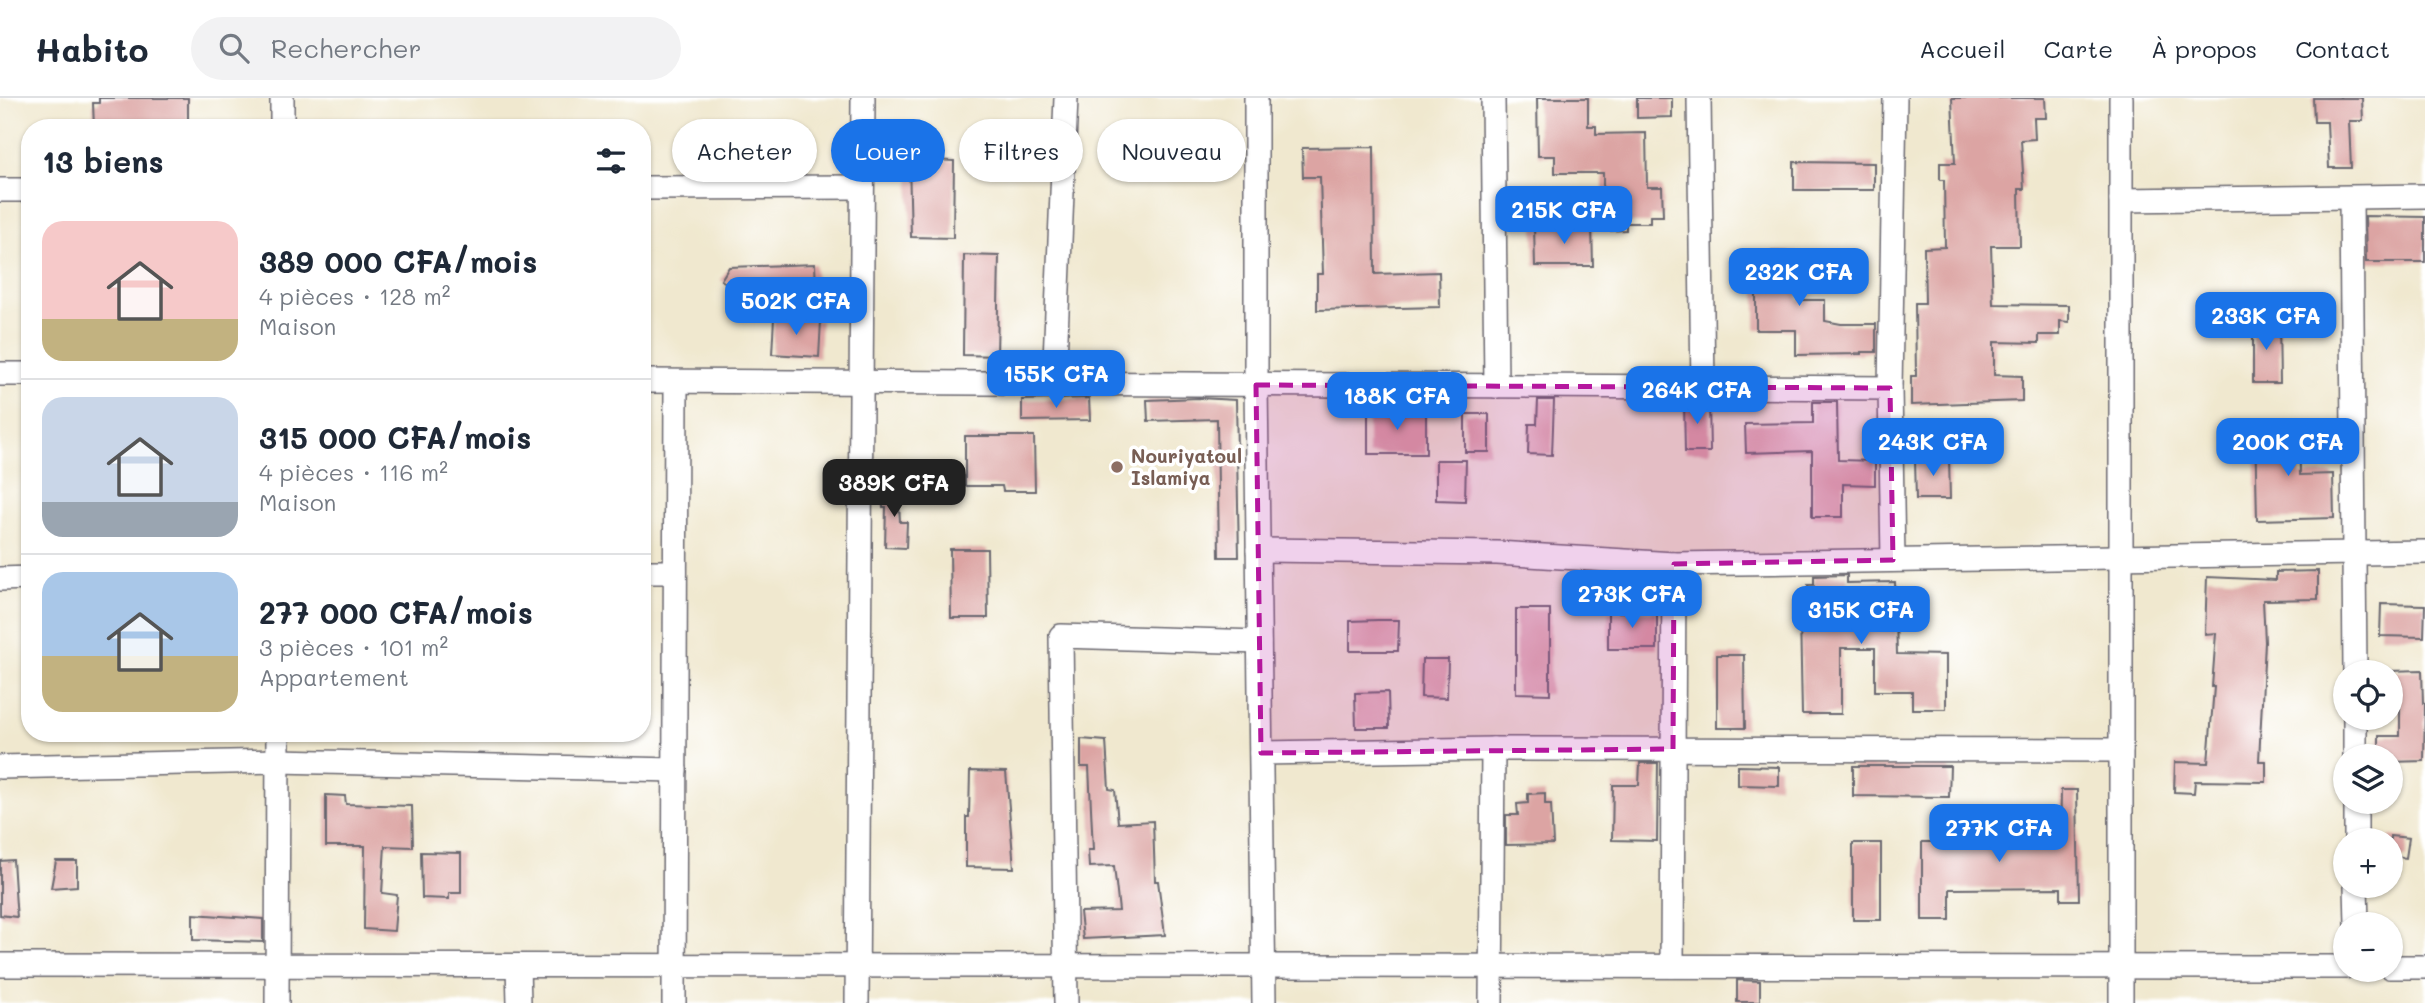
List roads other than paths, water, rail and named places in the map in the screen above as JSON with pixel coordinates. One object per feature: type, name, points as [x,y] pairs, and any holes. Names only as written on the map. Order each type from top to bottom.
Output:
[{"type":"street","points":[[282,98],[282,119]]},
{"type":"street","points":[[857,1003],[863,98]]},
{"type":"street","points":[[1054,384],[1066,98]]},
{"type":"street","points":[[1256,98],[1256,385],[1264,1003]]},
{"type":"street","points":[[1493,98],[1496,386]]},
{"type":"street","points":[[1699,98],[1703,387]]},
{"type":"street","points":[[1893,560],[1890,388],[1895,98]]},
{"type":"street","points":[[2121,98],[2121,1003]]},
{"type":"street","points":[[651,188],[862,187]]},
{"type":"street","points":[[0,190],[21,190]]},
{"type":"street","points":[[2121,200],[2425,196]]},
{"type":"street","points":[[2351,198],[2355,660]]},
{"type":"street","points":[[0,374],[21,374]]},
{"type":"street","points":[[651,382],[1890,388]]},
{"type":"street","points":[[674,1003],[676,382]]},
{"type":"street","points":[[1258,550],[1497,553],[1674,564],[2425,552]]},
{"type":"street","points":[[1672,966],[1674,564]]},
{"type":"street","points":[[651,572],[676,572]]},
{"type":"street","points":[[0,579],[21,578]]},
{"type":"street","points":[[1066,1003],[1060,636],[1259,642]]},
{"type":"street","points":[[277,1003],[278,742]]},
{"type":"street","points":[[1261,753],[1493,749],[2121,750]]},
{"type":"street","points":[[1491,1003],[1493,749]]},
{"type":"street","points":[[0,767],[278,761],[675,770]]},
{"type":"street","points":[[0,965],[2333,967]]},
{"type":"street","points":[[518,966],[519,1003]]},
{"type":"street","points":[[2403,967],[2425,967]]},
{"type":"place","name":"Nouriyatoul Islamiya","points":[[1117,467]]}]
